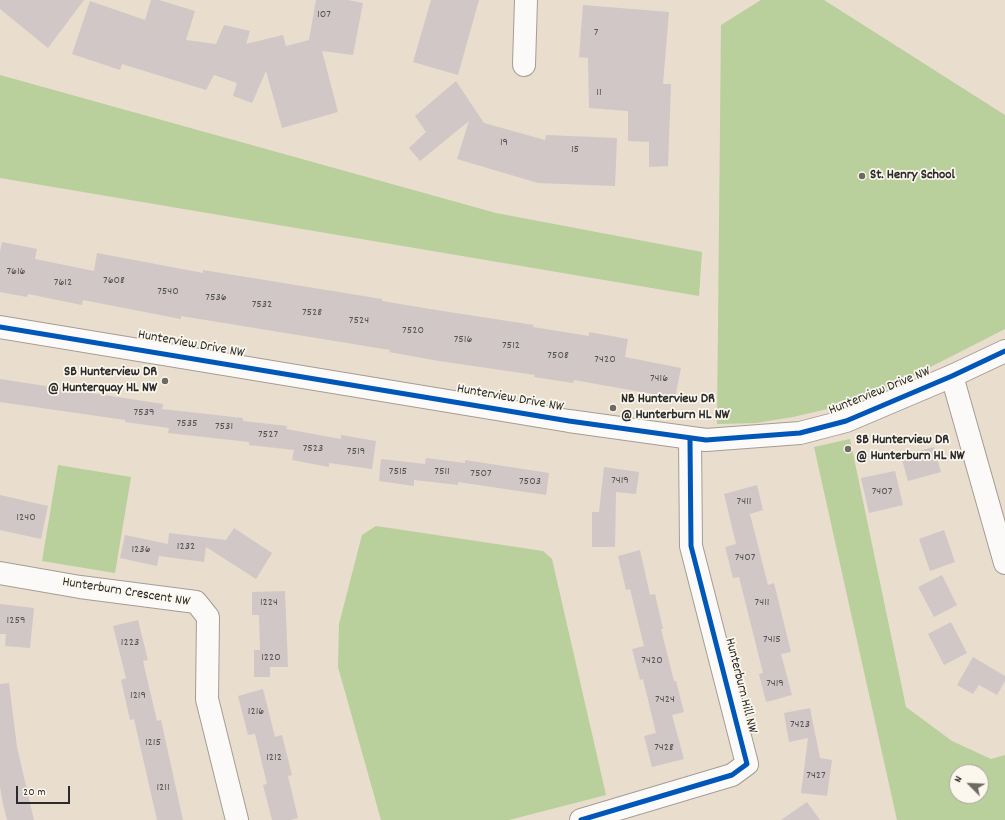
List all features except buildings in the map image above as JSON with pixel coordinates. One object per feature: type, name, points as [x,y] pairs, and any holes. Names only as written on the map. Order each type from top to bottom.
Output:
[{"type":"street","points":[[524,65],[526,0]]},
{"type":"street","name":"Hunterview Drive NW","points":[[0,327],[568,421],[706,440],[800,433],[846,421],[952,376],[1005,351]]},
{"type":"street","points":[[952,376],[1005,564]]},
{"type":"street","name":"Hunterburn Hill NW","points":[[581,820],[732,775],[747,764],[691,546],[690,439]]},
{"type":"street","name":"Hunterburn Crescent NW","points":[[0,573],[80,587],[196,602],[208,617],[207,698],[237,820]]},
{"type":"green space","name":"St. Henry School","points":[[761,0],[824,0],[1005,115],[1005,329],[903,381],[853,403],[793,417],[756,423],[717,424],[721,25]]},
{"type":"green space","points":[[0,75],[496,213],[702,252],[699,296],[0,178]]},
{"type":"green space","points":[[850,439],[906,707],[952,741],[991,759],[1005,755],[1005,820],[897,820],[814,447]]},
{"type":"green space","points":[[58,465],[131,477],[115,573],[42,561]]},
{"type":"green space","points":[[376,526],[543,551],[552,559],[606,795],[509,820],[381,820],[338,667],[339,624],[362,535]]},
{"type":"cycle path","points":[[0,327],[569,421],[706,440],[800,433],[846,421],[952,376],[1005,351]]},
{"type":"cycle path","points":[[581,820],[732,775],[747,764],[691,546],[690,439]]},
{"type":"place","name":"St. Henry School","points":[[862,176]]},
{"type":"place","name":"SB Hunterview DR @ Hunterquay HL NW","points":[[165,381]]},
{"type":"place","name":"NB Hunterview DR @ Hunterburn HL NW","points":[[613,408]]},
{"type":"place","name":"SB Hunterview DR @ Hunterburn HL NW","points":[[848,449]]}]
